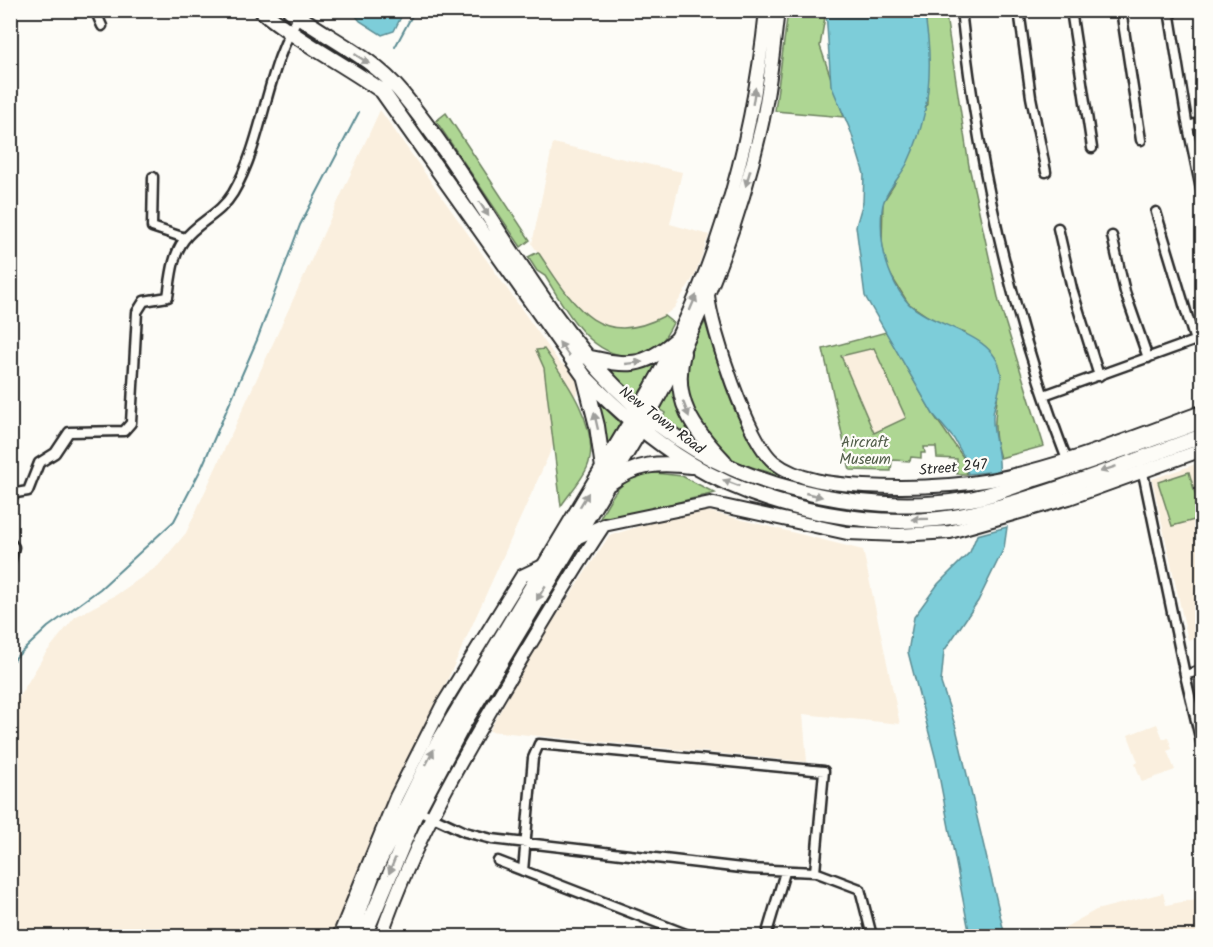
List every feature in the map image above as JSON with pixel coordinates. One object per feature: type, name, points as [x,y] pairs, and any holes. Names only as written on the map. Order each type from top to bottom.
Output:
[{"type":"main road","name":"New Town Road","points":[[261,10],[290,33],[344,64],[382,91],[584,376],[696,466],[788,505],[822,513],[858,519],[922,519],[973,513],[1141,465],[1203,436]]},
{"type":"main road","points":[[297,13],[313,27],[382,72],[399,91],[468,184],[541,298],[586,357],[640,419],[729,467],[784,488],[836,500],[919,504],[978,498],[1069,463],[1203,421]]},
{"type":"main road","points":[[586,357],[618,364],[638,364],[680,346],[678,374],[686,409],[694,428],[729,467]]},
{"type":"main road","points":[[584,376],[597,426],[603,468]]},
{"type":"main road","points":[[364,936],[435,748],[603,468],[640,419]]},
{"type":"main road","points":[[350,936],[372,876],[606,487],[640,419]]},
{"type":"main road","points":[[606,487],[628,471],[647,464],[696,466]]},
{"type":"street","points":[[95,10],[102,26]]},
{"type":"street","points":[[680,346],[755,127],[766,10]]},
{"type":"street","points":[[640,419],[708,295],[740,205],[778,10]]},
{"type":"street","points":[[961,10],[974,110],[993,213],[1044,395],[1069,463]]},
{"type":"street","points":[[1019,10],[1030,97],[1046,172]]},
{"type":"street","points":[[1071,10],[1092,148]]},
{"type":"street","points":[[1121,10],[1141,140]]},
{"type":"street","points":[[1169,10],[1188,126],[1203,194]]},
{"type":"street","points":[[10,494],[28,491],[39,463],[55,453],[69,432],[126,430],[131,423],[137,312],[144,301],[168,297],[175,260],[185,238],[218,212],[243,174],[277,61],[297,13]]},
{"type":"street","points":[[1188,126],[1203,122]]},
{"type":"street","points":[[153,177],[152,227],[185,238]]},
{"type":"street","points":[[1044,395],[1199,340],[1156,212]]},
{"type":"street","points":[[1058,228],[1072,289],[1099,376]]},
{"type":"street","points":[[1112,236],[1125,292],[1148,358]]},
{"type":"street","name":"Street 247","points":[[708,295],[710,318],[756,441],[771,460],[785,470],[801,476],[841,484],[933,486],[999,478],[1069,463],[1203,412]]},
{"type":"street","points":[[574,538],[604,525],[710,503],[828,530],[879,535],[926,535],[988,523],[1141,465],[1203,450]]},
{"type":"street","points":[[1141,465],[1185,675],[1203,746]]},
{"type":"street","points":[[784,488],[801,476]]},
{"type":"street","points":[[919,504],[933,486]]},
{"type":"street","points":[[381,936],[392,902],[432,816],[503,689],[604,525]]},
{"type":"street","points":[[10,542],[14,547],[10,564]]},
{"type":"street","points":[[339,936],[396,797],[442,706],[522,576],[545,565]]},
{"type":"street","points":[[1185,675],[1203,670]]},
{"type":"street","points":[[523,871],[533,758],[539,744],[640,751],[824,771],[815,872]]},
{"type":"street","points":[[413,810],[483,838],[785,872],[815,872],[860,889],[872,936]]},
{"type":"street","points":[[498,861],[691,936]]},
{"type":"street","points":[[766,936],[785,872]]},
{"type":"shaded area","points":[[380,110],[559,362],[584,377],[332,936],[11,936],[10,712],[45,654],[75,617],[116,595],[158,566],[186,533]]},
{"type":"shaded area","points":[[553,143],[682,172],[670,224],[709,235],[695,275],[674,308],[664,316],[641,326],[613,327],[593,322],[569,299],[532,244]]},
{"type":"shaded area","points":[[874,348],[906,419],[873,433],[841,356]]},
{"type":"shaded area","points":[[1202,462],[1202,635],[1188,640],[1152,479]]},
{"type":"shaded area","points":[[695,508],[863,550],[900,724],[803,714],[807,762],[489,731],[534,650],[609,536]]},
{"type":"shaded area","points":[[1157,724],[1163,739],[1168,737],[1172,749],[1167,751],[1175,770],[1142,782],[1135,764],[1138,762],[1128,735]]},
{"type":"shaded area","points":[[1163,893],[1166,905],[1202,898],[1202,936],[1032,936],[1064,928],[1096,910]]},
{"type":"green space","points":[[788,11],[826,11],[820,46],[844,117],[775,111]]},
{"type":"green space","points":[[946,16],[969,166],[999,302],[1044,446],[1000,458],[995,426],[1001,373],[965,333],[939,324],[908,303],[887,269],[882,243],[883,202],[894,185],[927,104],[926,20]]},
{"type":"green space","points":[[446,113],[530,240],[521,247],[436,121]]},
{"type":"green space","points":[[538,252],[562,288],[588,316],[603,324],[621,328],[641,326],[664,316],[673,323],[666,336],[653,350],[640,355],[617,354],[604,349],[580,329],[545,276],[537,271],[528,257]]},
{"type":"green space","points":[[705,322],[724,383],[741,424],[764,460],[778,475],[744,465],[731,458],[710,437],[691,408],[685,381],[687,367],[697,337]]},
{"type":"green space","name":"Aircraft Museum","points":[[886,332],[933,414],[963,457],[967,474],[957,474],[957,459],[937,458],[936,447],[924,447],[925,453],[921,453],[921,458],[911,457],[910,461],[892,460],[891,471],[850,470],[823,349]],"holes":[[[874,348],[906,418],[874,433],[841,356]]]},
{"type":"green space","points":[[544,349],[571,389],[586,421],[590,438],[591,453],[587,468],[561,506],[544,368],[536,350]]},
{"type":"green space","points":[[657,365],[636,398],[603,366],[628,371]]},
{"type":"green space","points":[[673,385],[700,443],[662,420],[665,413],[659,409]]},
{"type":"green space","points":[[593,396],[620,423],[603,455]]},
{"type":"green space","points":[[646,472],[682,476],[715,493],[598,522],[616,491],[628,481]]},
{"type":"green space","points":[[1189,472],[1202,518],[1172,526],[1158,482]]},
{"type":"water","points":[[352,11],[404,11],[394,31],[382,35],[360,21]]},
{"type":"water","points":[[826,11],[924,11],[929,50],[926,106],[916,144],[908,162],[884,201],[881,224],[883,247],[892,277],[909,304],[920,312],[976,339],[988,348],[996,359],[1001,378],[993,412],[993,424],[999,471],[968,474],[964,457],[954,439],[933,414],[865,296],[856,226],[863,202],[864,174],[851,132],[831,85]]},
{"type":"water","points":[[1007,527],[1004,548],[978,601],[944,651],[941,683],[956,728],[1005,936],[970,936],[936,760],[908,652],[914,617],[938,584],[970,552],[977,535]]},
{"type":"waterway","points":[[395,47],[415,10]]},
{"type":"waterway","points":[[10,663],[48,627],[100,589],[174,521],[201,469],[257,340],[300,225],[359,112]]}]
